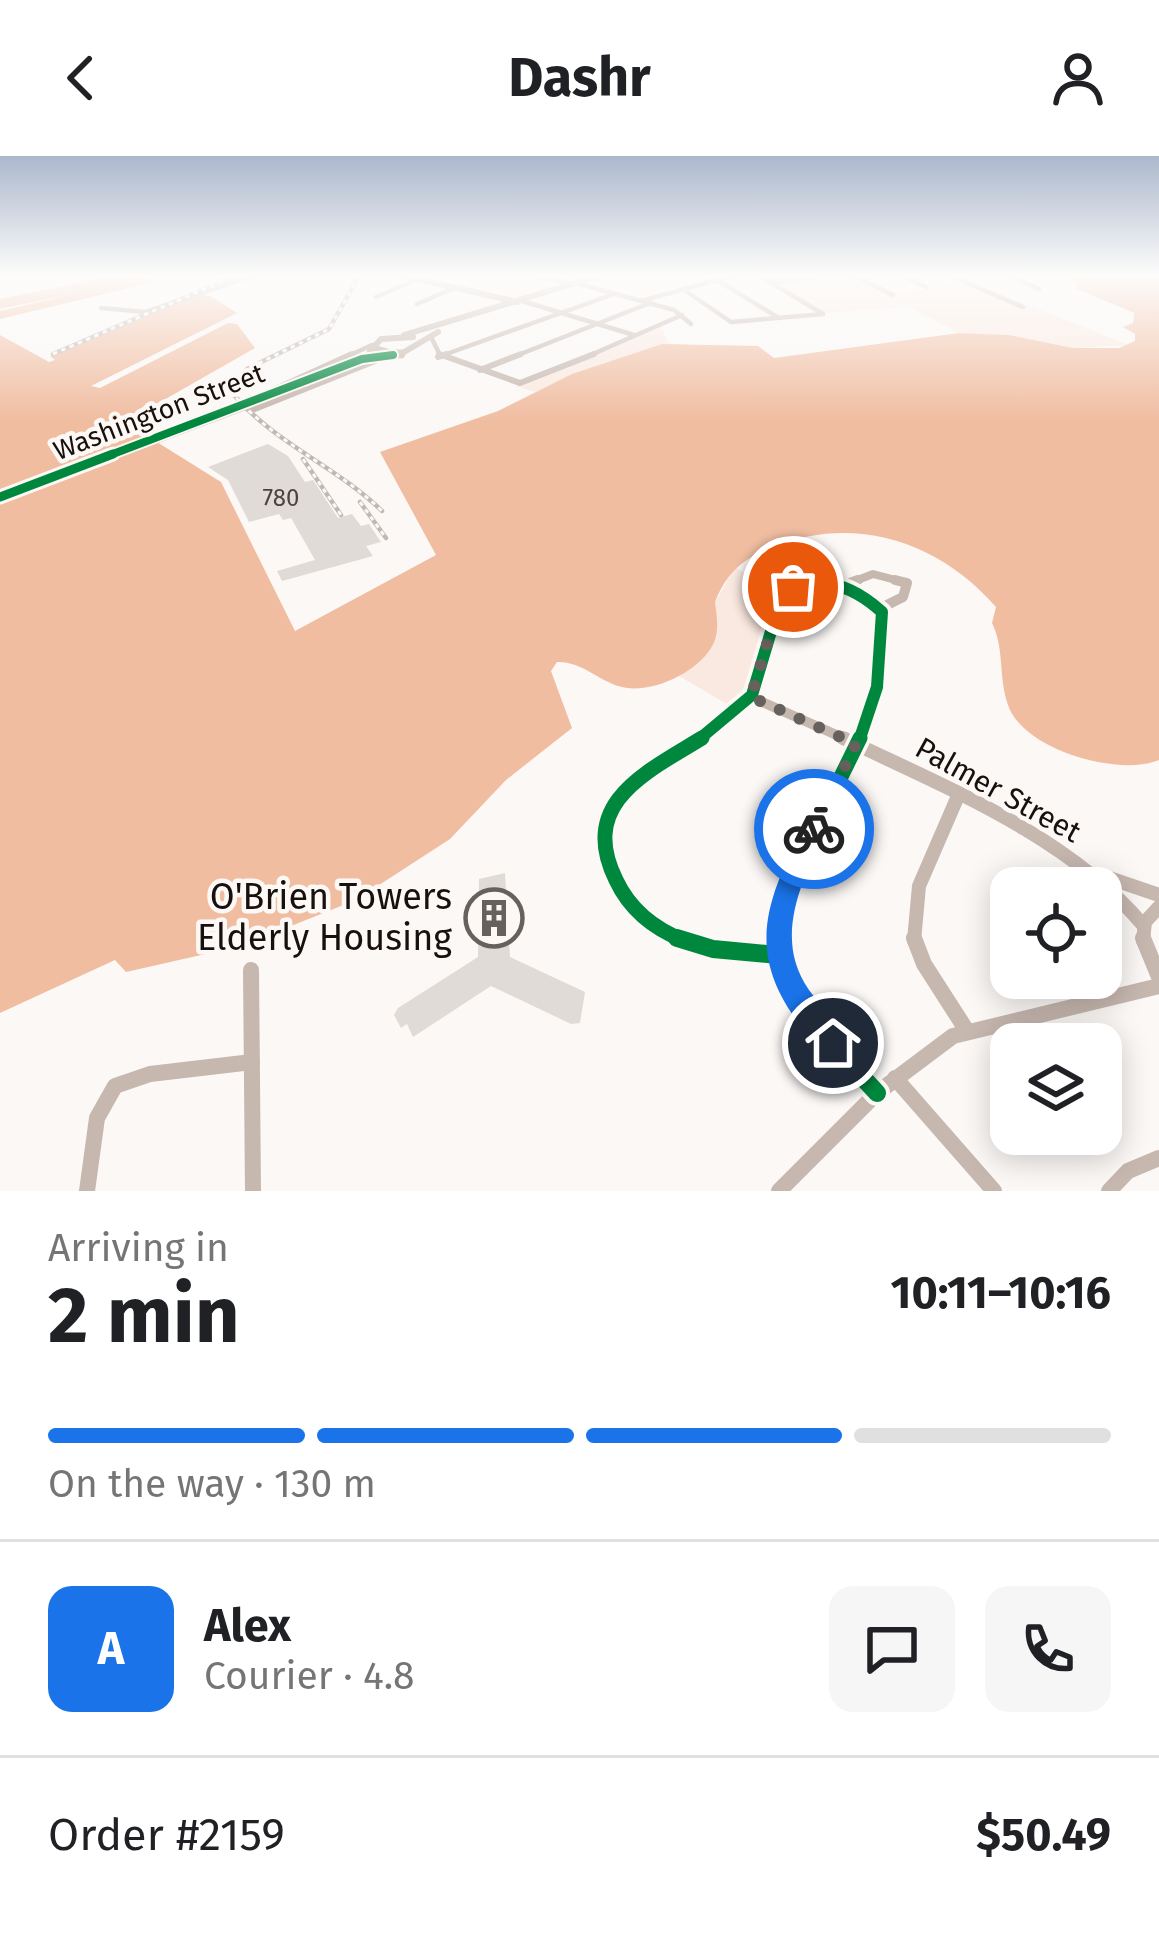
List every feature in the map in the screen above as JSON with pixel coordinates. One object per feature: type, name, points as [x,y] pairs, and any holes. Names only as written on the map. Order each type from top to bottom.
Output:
[{"type":"main road","points":[[362,359],[372,346],[450,324]]},
{"type":"main road","points":[[404,335],[428,340],[458,324]]},
{"type":"main road","name":"Washington Street","points":[[0,497],[256,405],[362,359],[397,355],[428,340]]},
{"type":"main road","points":[[372,346],[397,355]]},
{"type":"street","points":[[438,357],[529,324]]},
{"type":"street","points":[[478,370],[596,324]]},
{"type":"street","points":[[598,324],[634,335]]},
{"type":"street","points":[[428,340],[438,357],[520,383],[669,324]]},
{"type":"street","points":[[372,346],[244,399],[256,405],[397,355]]},
{"type":"street","points":[[778,955],[720,952],[661,931],[625,898],[607,854],[604,832],[611,809],[637,775],[720,728],[751,697],[781,598],[805,584],[845,585],[873,574],[907,583],[903,597],[879,609]]},
{"type":"street","points":[[845,585],[879,609],[885,635],[881,674],[869,721],[782,897],[776,921],[778,955],[812,1018],[877,1094]]},
{"type":"street","name":"Palmer Street","points":[[751,697],[958,796],[1082,867]]},
{"type":"street","points":[[958,796],[937,833],[912,920],[926,968],[967,1031]]},
{"type":"street","name":"Palmer Street","points":[[1122,883],[1159,896]]},
{"type":"street","name":"Palmer Street","points":[[1122,899],[1143,925]]},
{"type":"street","points":[[779,1191],[926,1052],[967,1031],[1159,981],[1145,952],[1143,925],[1159,907]]},
{"type":"street","points":[[251,970],[253,1191]]},
{"type":"street","points":[[87,1191],[102,1108],[112,1088],[138,1076],[252,1062]]},
{"type":"street","points":[[895,1078],[994,1191]]},
{"type":"street","points":[[1109,1191],[1128,1171],[1159,1158]]},
{"type":"shaded area","points":[[123,324],[214,324],[91,386],[100,388],[225,324],[237,324],[255,348],[134,417],[141,420],[144,434],[221,482],[295,631],[436,555],[380,452],[498,411],[572,374],[662,344],[758,346],[774,358],[959,333],[1009,335],[1073,348],[1119,348],[1135,341],[1135,334],[1123,327],[1159,324],[1159,760],[1121,765],[1098,762],[1032,735],[1008,705],[992,623],[996,607],[948,565],[922,550],[864,534],[803,537],[762,552],[731,575],[715,602],[714,643],[704,658],[682,674],[656,685],[630,688],[557,662],[551,671],[572,728],[506,780],[450,839],[356,900],[241,946],[126,972],[115,960],[0,1013],[0,335],[49,362],[55,360],[50,356]]},
{"type":"shaded area","points":[[942,324],[1077,324],[1129,345],[1073,348],[1009,335],[959,333]]},
{"type":"shaded area","points":[[661,327],[669,343],[535,392],[515,386]]},
{"type":"shaded area","points":[[735,567],[774,594],[753,680],[732,707],[679,676],[708,644],[715,624],[715,602]]},
{"type":"building","points":[[268,444],[288,456],[305,482],[313,480],[338,518],[352,514],[361,526],[369,524],[381,542],[366,546],[373,556],[282,581],[277,571],[315,560],[291,518],[283,520],[279,514],[249,522],[228,480],[208,467]]},
{"type":"building","name":"O'Brien Towers Elderly Housing","points":[[505,873],[510,957],[585,992],[580,1023],[571,1024],[491,986],[413,1037],[407,1024],[401,1028],[394,1015],[478,957],[479,879]]},
{"type":"railway","points":[[53,354],[122,324]]},
{"type":"railway","points":[[332,324],[247,369],[230,390],[264,424],[382,511]]},
{"type":"railway","points":[[303,459],[341,515]]},
{"type":"railway","points":[[360,502],[386,538]]},
{"type":"cycle path","points":[[0,497],[362,359],[393,355]]},
{"type":"cycle path","points":[[778,955],[713,949],[654,926],[623,895],[604,856],[604,824],[618,798],[642,776],[731,718],[752,695],[781,598],[807,584],[833,583],[859,594],[882,612],[877,687],[852,759],[782,897],[777,927],[780,954],[802,1005],[877,1093]]},
{"type":"way so far","points":[[793,587],[781,598],[764,670],[751,697],[856,744],[814,829]]},
{"type":"place","name":"O'Brien Towers Elderly Housing","points":[[494,918]]},
{"type":"route","points":[[814,829],[782,897],[776,921],[778,955],[794,993],[833,1043]]}]
